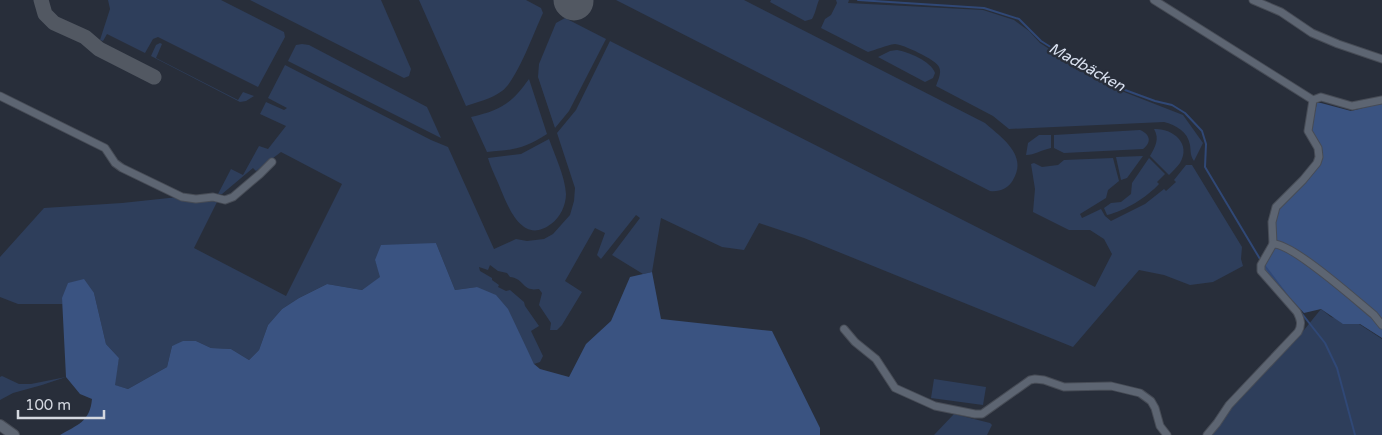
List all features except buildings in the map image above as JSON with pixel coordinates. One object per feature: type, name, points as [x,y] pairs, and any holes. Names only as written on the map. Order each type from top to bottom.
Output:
[{"type":"street","points":[[1154,0],[1313,100]]},
{"type":"street","points":[[1253,0],[1281,12],[1312,33],[1382,59]]},
{"type":"street","points":[[0,96],[105,148],[122,168],[189,199],[213,196],[225,200],[233,197],[272,162]]},
{"type":"street","points":[[1313,100],[1321,97],[1352,106],[1382,100]]},
{"type":"street","points":[[1207,435],[1229,405],[1298,332],[1301,326],[1297,312],[1261,271],[1261,264],[1273,244],[1272,222],[1276,207],[1303,180],[1320,157],[1318,148],[1308,131],[1313,100]]},
{"type":"street","points":[[1273,244],[1282,245],[1314,265],[1374,315],[1382,325]]},
{"type":"street","points":[[844,329],[855,342],[876,359],[894,388],[935,406],[982,414],[1030,380],[1035,379],[1064,386],[1111,386],[1148,397],[1167,435]]},
{"type":"street","points":[[0,425],[13,435]]},
{"type":"shaded area","points":[[108,0],[221,0],[284,32],[285,37],[258,87],[158,37],[153,39],[145,53],[107,34],[103,41],[100,40],[110,9]]},
{"type":"shaded area","points":[[250,0],[381,0],[411,69],[409,76],[404,78]]},
{"type":"shaded area","points":[[419,0],[526,0],[541,8],[543,13],[525,55],[508,85],[493,96],[466,106]]},
{"type":"shaded area","points":[[616,0],[744,0],[985,123],[1011,148],[1015,155],[1017,171],[1009,186],[997,191],[990,191]]},
{"type":"shaded area","points":[[771,0],[819,0],[812,19],[805,21],[770,2]]},
{"type":"shaded area","points":[[836,0],[849,0],[848,3],[983,10],[1014,20],[1029,31],[1040,43],[1088,74],[1124,92],[1183,115],[1203,143],[1194,161],[1187,136],[1177,127],[1164,122],[1009,129],[993,116],[936,86],[940,72],[939,67],[919,53],[895,44],[868,52],[821,28],[825,19],[831,15],[837,3]]},
{"type":"shaded area","points":[[565,18],[606,39],[569,111],[555,128],[538,77],[539,64],[556,23]]},
{"type":"shaded area","points":[[610,41],[1095,287],[1112,254],[1104,239],[1090,230],[1069,230],[1033,212],[1035,189],[1031,164],[1034,163],[1042,167],[1058,165],[1064,160],[1113,158],[1119,181],[1108,190],[1106,198],[1080,214],[1082,218],[1101,209],[1111,221],[1145,204],[1164,189],[1166,191],[1176,182],[1174,180],[1186,165],[1192,165],[1242,247],[1241,259],[1243,266],[1213,282],[1190,285],[1164,275],[1139,270],[1073,347],[804,238],[759,223],[744,250],[722,247],[661,218],[652,272],[643,274],[612,255],[640,218],[636,215],[601,259],[597,255],[605,233],[595,228],[565,281],[582,292],[557,330],[550,330],[551,323],[539,305],[542,293],[539,289],[528,288],[517,279],[510,277],[507,273],[498,271],[490,265],[488,270],[479,267],[480,271],[499,285],[498,287],[506,291],[510,290],[524,302],[539,326],[531,331],[543,356],[540,362],[534,364],[523,343],[477,287],[455,290],[436,243],[375,260],[381,277],[362,290],[327,284],[299,298],[282,309],[268,325],[259,350],[249,360],[231,349],[211,348],[196,341],[172,346],[167,367],[128,389],[114,385],[119,358],[106,344],[94,293],[62,298],[63,304],[18,304],[0,297],[0,257],[44,208],[122,203],[216,193],[211,200],[217,202],[194,248],[286,296],[342,184],[281,152],[256,171],[253,168],[222,194],[218,194],[231,169],[243,175],[259,146],[268,149],[286,126],[260,114],[266,102],[284,110],[287,108],[268,98],[285,65],[448,147],[494,249],[516,239],[527,241],[544,239],[553,234],[570,215],[574,201],[575,188],[557,133],[576,110]]},
{"type":"shaded area","points":[[162,44],[156,58],[238,100],[243,92],[254,96],[240,102],[151,56],[156,45]]},
{"type":"shaded area","points":[[296,45],[309,45],[427,107],[441,138],[288,61]]},
{"type":"shaded area","points":[[897,50],[924,61],[933,69],[935,73],[933,78],[925,82],[878,57]]},
{"type":"shaded area","points":[[529,79],[547,134],[532,143],[518,148],[487,152],[471,117],[490,112],[504,105],[517,94]]},
{"type":"shaded area","points":[[1317,103],[1351,111],[1382,103],[1382,338],[1360,324],[1343,324],[1321,309],[1304,313],[1263,269],[1276,240],[1274,224],[1277,210],[1318,167],[1323,157],[1322,149],[1311,130]]},
{"type":"shaded area","points":[[1154,129],[1161,129],[1173,134],[1182,143],[1184,149],[1180,163],[1169,175],[1150,156],[1157,140]]},
{"type":"shaded area","points":[[1140,130],[1149,138],[1148,144],[1143,149],[1064,153],[1054,148],[1054,135]]},
{"type":"shaded area","points":[[1039,135],[1051,135],[1051,148],[1026,155],[1028,143]]},
{"type":"shaded area","points":[[549,139],[564,180],[566,198],[562,211],[551,224],[541,229],[532,230],[518,222],[513,215],[488,158],[521,154]]},
{"type":"shaded area","points":[[1143,156],[1127,178],[1121,180],[1116,157]]},
{"type":"shaded area","points":[[1149,158],[1165,174],[1157,182],[1159,184],[1135,203],[1107,215],[1104,208],[1111,203],[1121,202],[1131,194],[1132,183]]},
{"type":"shaded area","points":[[436,243],[455,290],[477,287],[496,295],[508,309],[534,364],[540,369],[569,377],[586,344],[611,321],[630,277],[652,272],[661,319],[772,331],[820,428],[820,435],[60,435],[82,422],[89,413],[92,399],[80,394],[66,377],[62,298],[68,283],[84,279],[94,293],[106,344],[119,358],[115,385],[128,389],[167,367],[172,346],[183,341],[196,341],[211,348],[231,349],[249,360],[259,350],[268,325],[282,309],[299,298],[327,284],[362,290],[380,277],[375,260],[381,245]]},
{"type":"shaded area","points":[[1321,309],[1331,317],[1359,324],[1382,339],[1382,435],[1209,435],[1231,407],[1304,330]]},
{"type":"shaded area","points":[[2,376],[19,384],[31,384],[66,377],[13,393],[0,400],[0,377]]},
{"type":"shaded area","points":[[934,379],[986,387],[983,405],[931,398]]},
{"type":"shaded area","points":[[954,414],[992,425],[987,435],[934,435]]},
{"type":"waterway","name":"Madbäcken","points":[[858,0],[984,8],[1019,19],[1041,41],[1089,71],[1125,90],[1172,105],[1185,113],[1202,131],[1206,144],[1205,167],[1260,259]]},
{"type":"waterway","name":"Madbäcken","points":[[1264,265],[1293,303]]},
{"type":"waterway","name":"Madbäcken","points":[[1299,310],[1325,343],[1337,368],[1355,435]]},
{"type":"taxiway","points":[[41,0],[45,14],[54,23],[85,37],[99,49],[154,77]]}]
